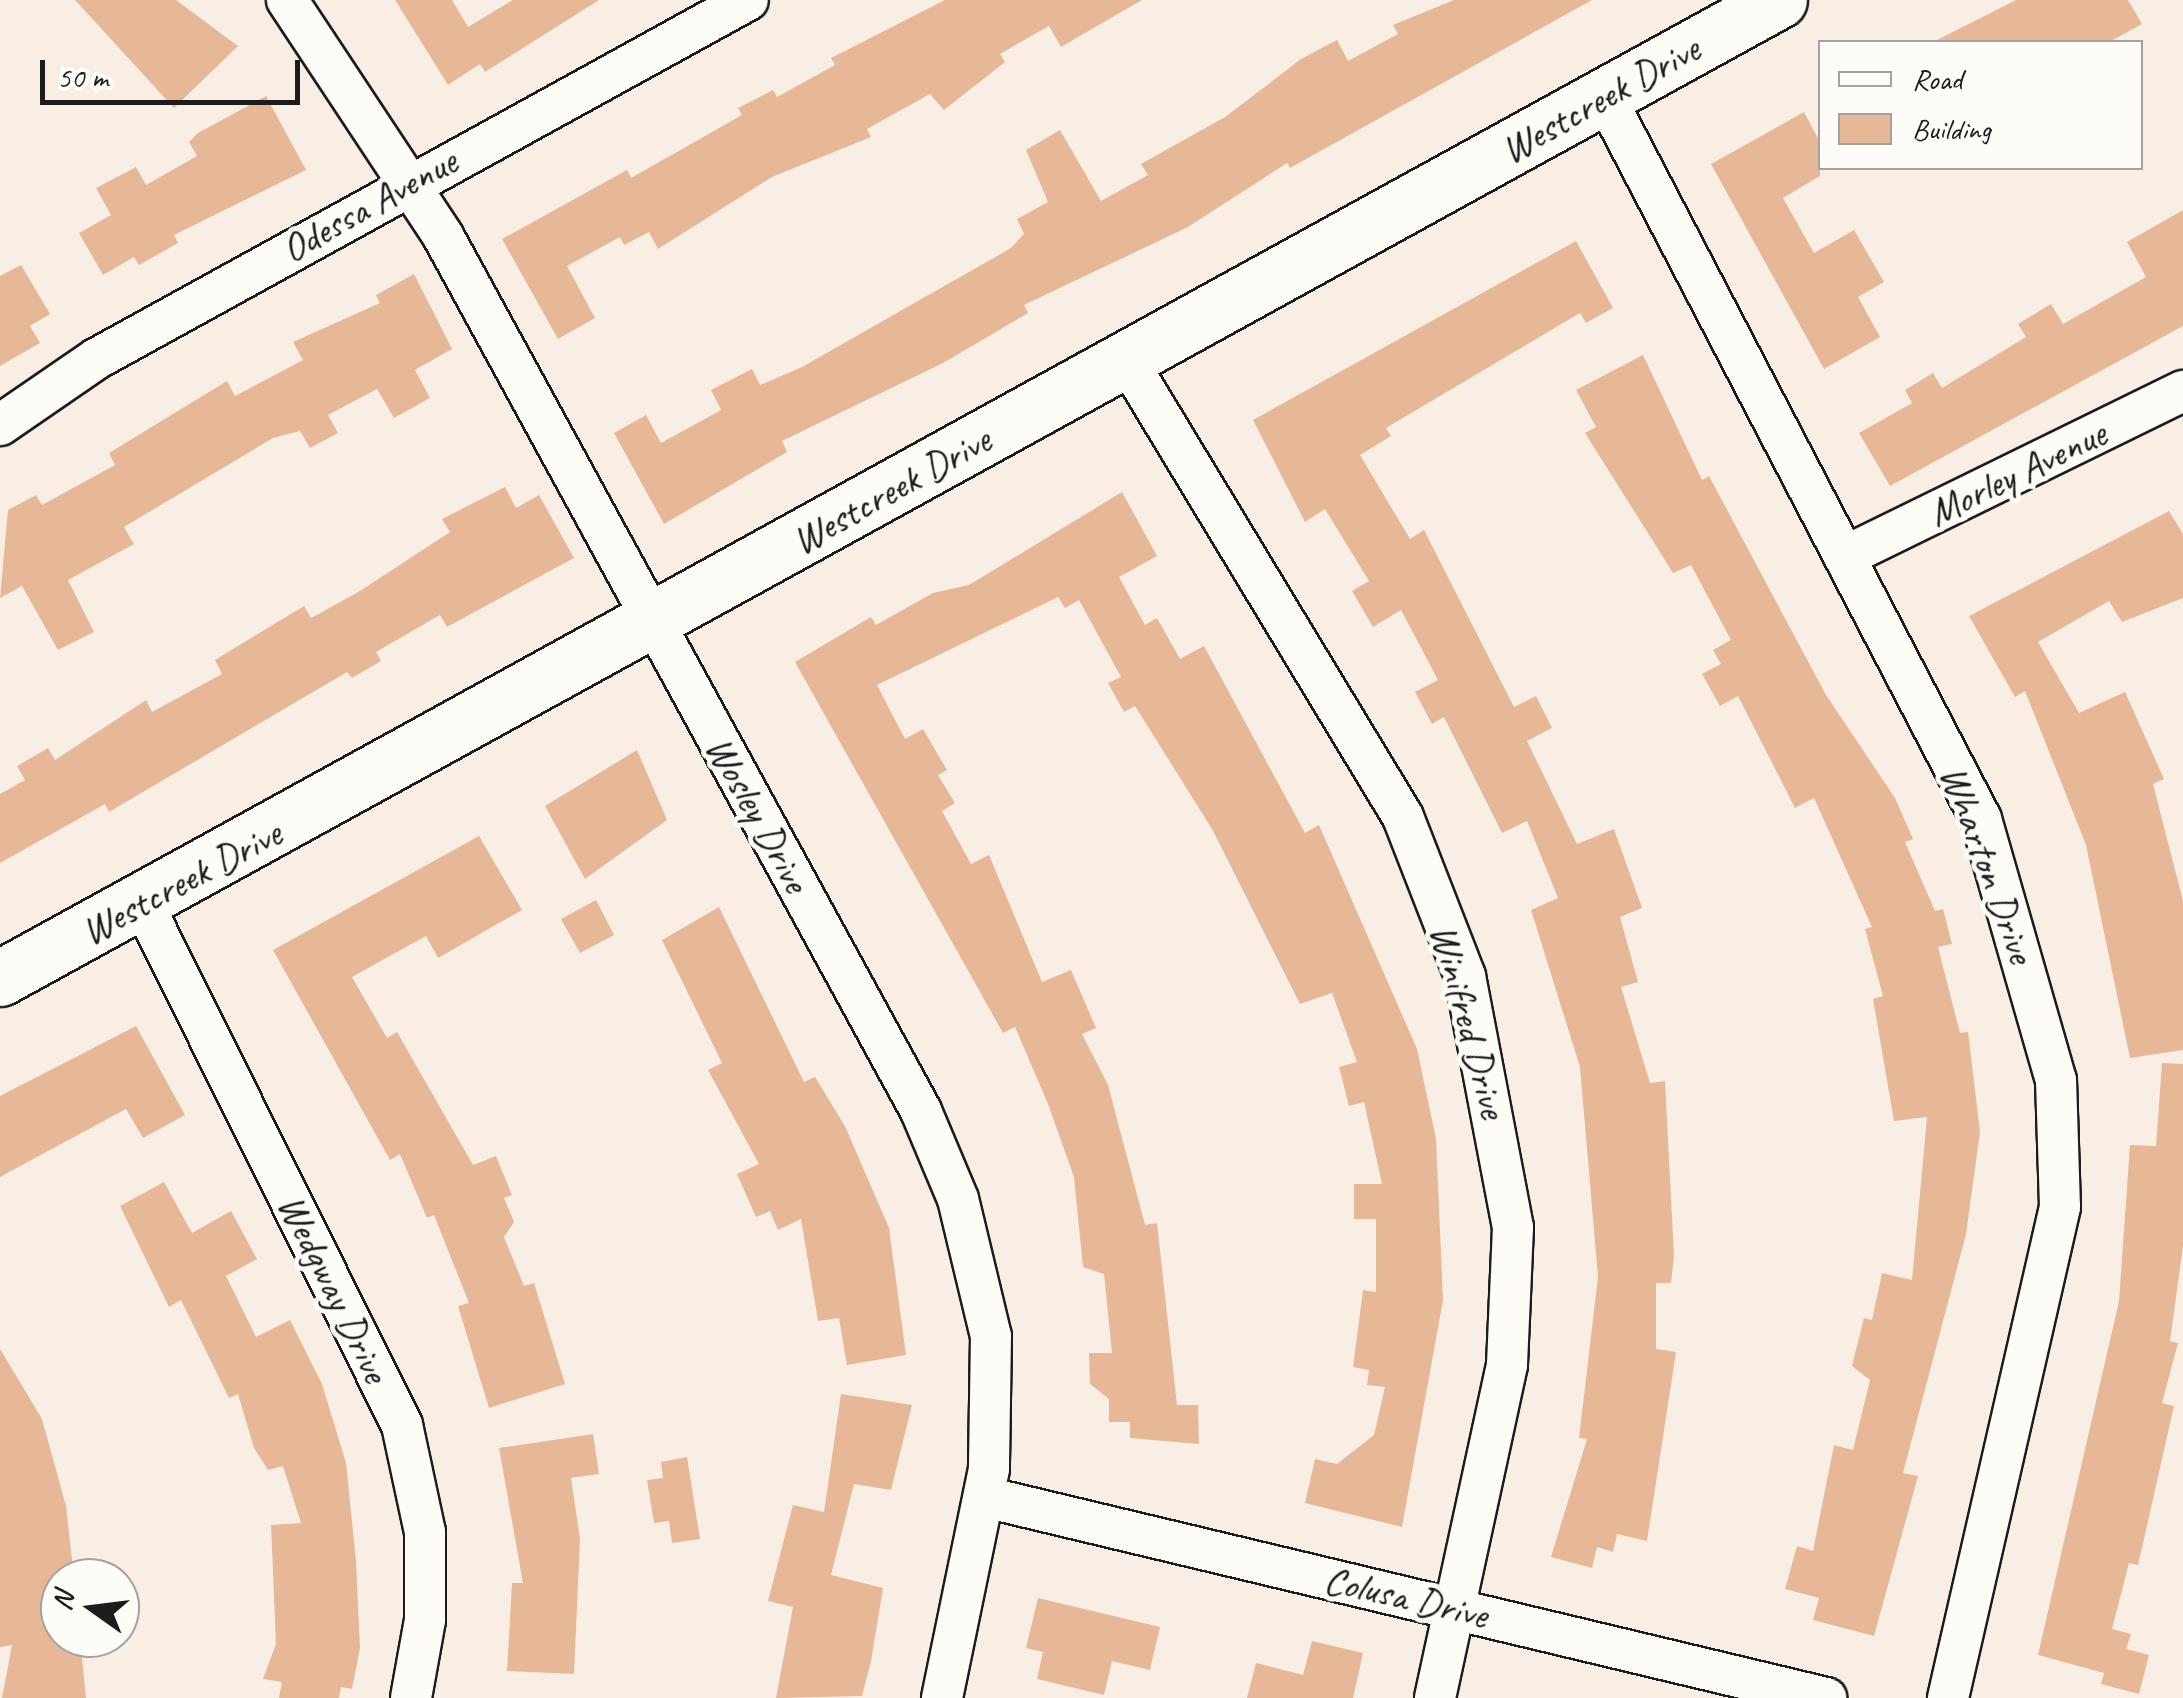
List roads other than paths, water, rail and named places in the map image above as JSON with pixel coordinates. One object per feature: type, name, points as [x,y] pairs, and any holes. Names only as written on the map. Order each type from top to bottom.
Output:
[{"type":"street","name":"Wosley Drive","points":[[286,0],[408,182],[921,1110],[958,1199],[990,1336],[986,1497],[942,1698]]},
{"type":"street","name":"Odessa Avenue","points":[[0,424],[96,359],[408,182],[748,0]]},
{"type":"street","name":"Westcreek Drive","points":[[0,978],[143,904],[1780,0]]},
{"type":"street","name":"Wharton Drive","points":[[1605,97],[1850,554],[1981,819],[2056,1080],[2060,1206],[1948,1698]]},
{"type":"street","name":"Winifred Drive","points":[[1126,359],[1403,817],[1465,976],[1513,1227],[1507,1365],[1434,1698]]},
{"type":"street","name":"Morley Avenue","points":[[1850,554],[2183,391]]},
{"type":"street","name":"Wedgway Drive","points":[[143,904],[402,1425],[425,1532],[412,1698]]},
{"type":"street","name":"Colusa Drive","points":[[986,1497],[1826,1698]]}]
